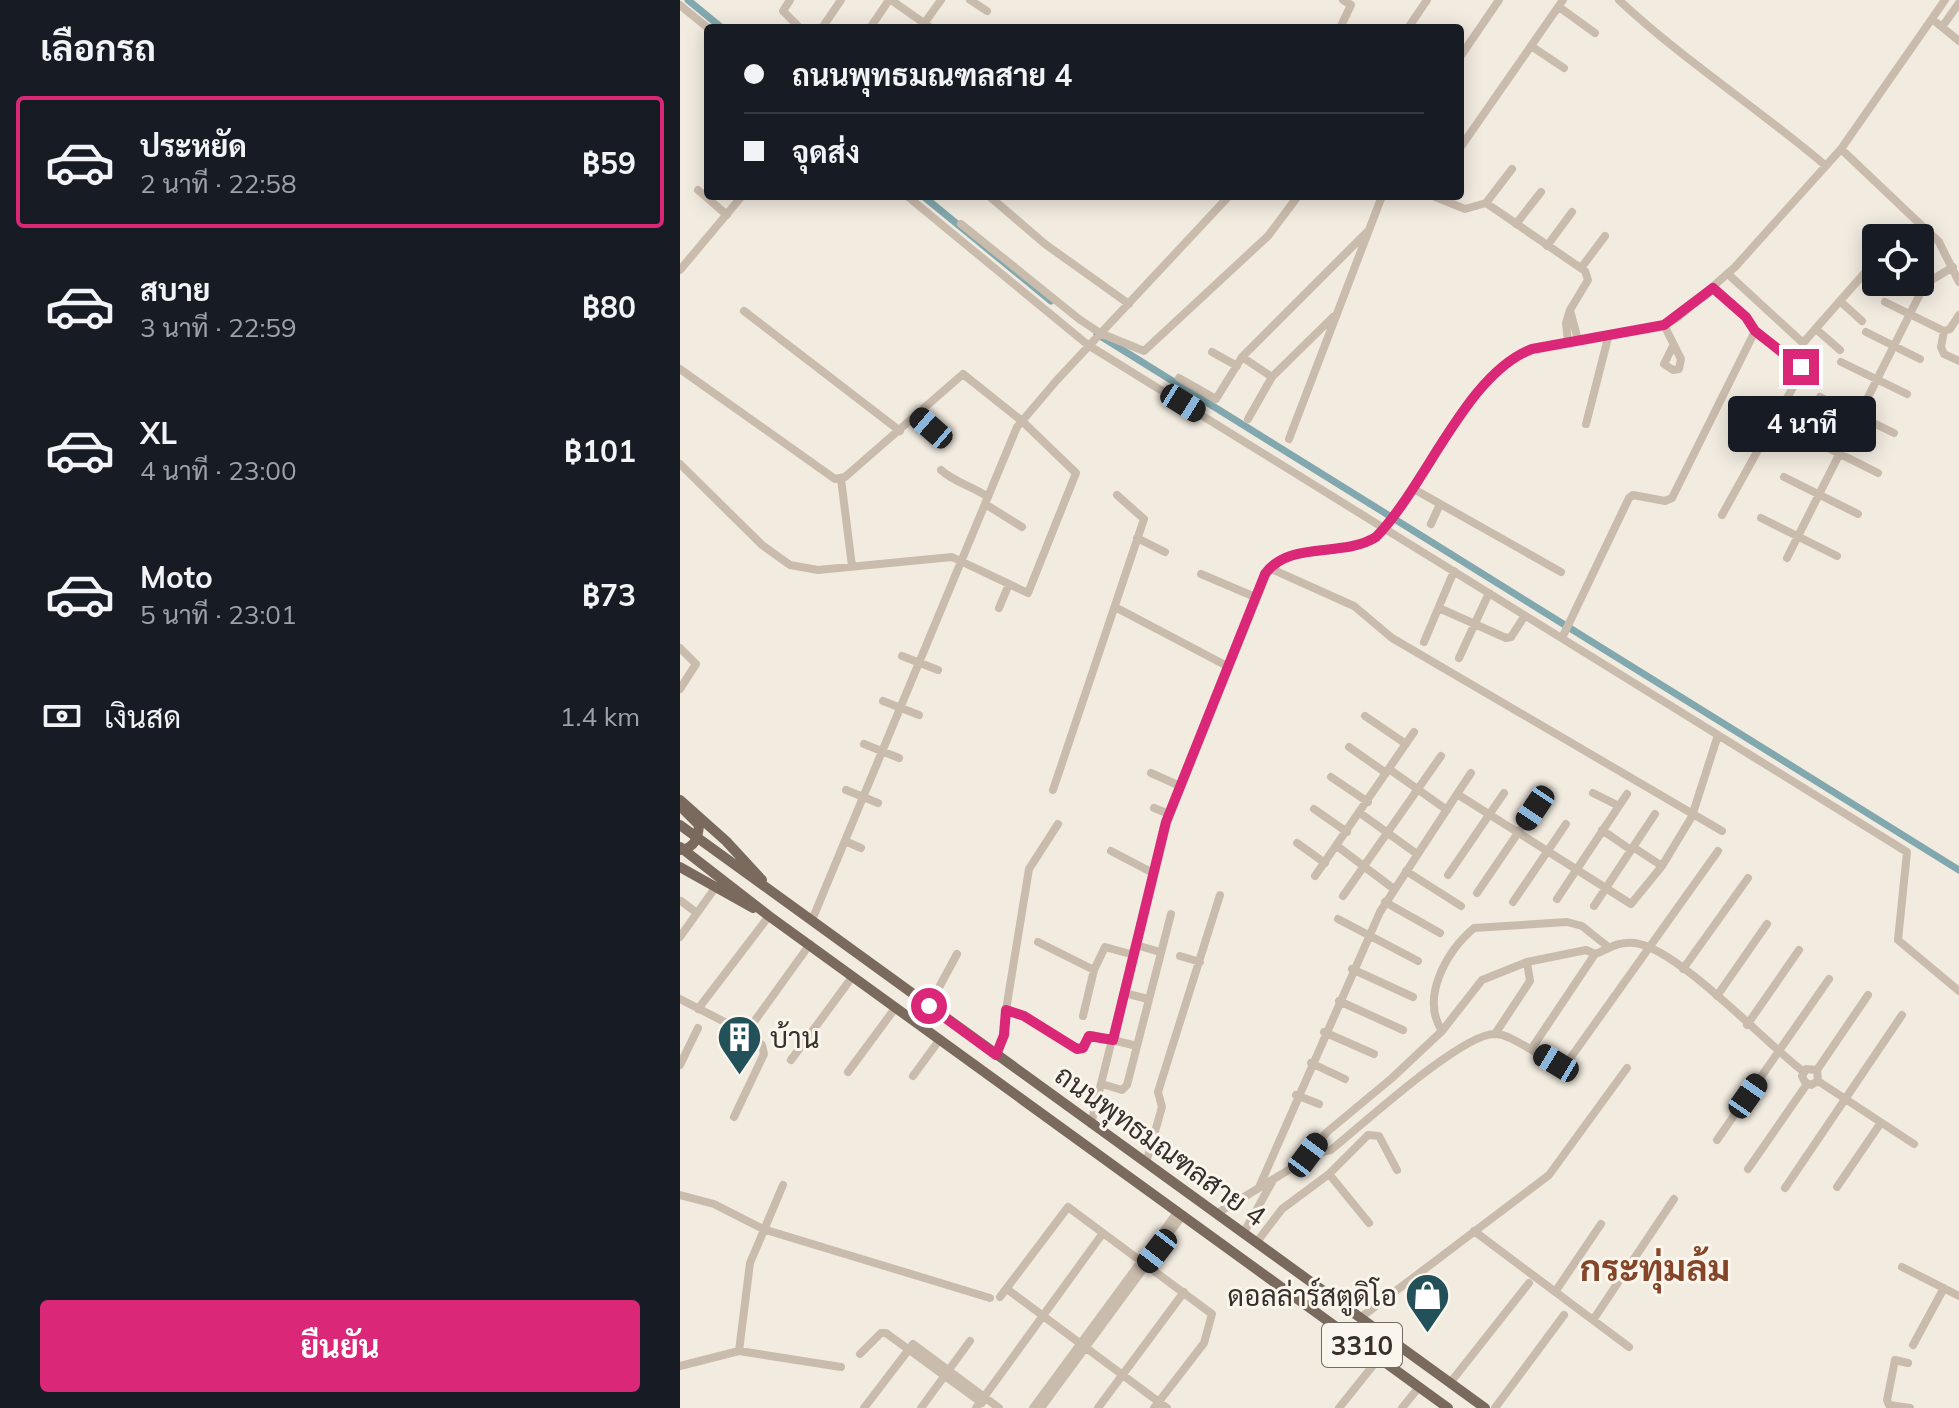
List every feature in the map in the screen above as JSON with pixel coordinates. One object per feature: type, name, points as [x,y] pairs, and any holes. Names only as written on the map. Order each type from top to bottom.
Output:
[{"type":"main road","name":"ถนนพุทธมณฑลสาย 4","points":[[680,800],[726,841],[771,890]]},
{"type":"main road","points":[[680,806],[699,825],[696,841],[689,849],[680,849]]},
{"type":"main road","name":"ถนนพุทธมณฑลสาย 4","points":[[680,825],[1485,1408]]},
{"type":"main road","name":"ถนนพุทธมณฑลสาย 4","points":[[680,849],[1448,1408]]},
{"type":"main road","name":"ถนนพุทธมณฑลสาย 4","points":[[680,867],[767,915]]},
{"type":"main road","points":[[1266,1250],[1272,1280]]},
{"type":"street","points":[[790,0],[783,11],[796,24]]},
{"type":"street","points":[[825,24],[841,0]]},
{"type":"street","points":[[873,24],[890,0],[921,24]]},
{"type":"street","points":[[927,24],[941,0]]},
{"type":"street","points":[[970,0],[987,11]]},
{"type":"street","points":[[1343,0],[1351,5],[1351,10]]},
{"type":"street","points":[[1342,24],[1359,0]]},
{"type":"street","points":[[1411,24],[1427,0]]},
{"type":"street","points":[[1464,51],[1499,0]]},
{"type":"street","points":[[1619,0],[1635,18],[1733,90],[1822,163]]},
{"type":"street","points":[[1091,1124],[1169,814],[1269,568],[1292,556],[1362,544],[1388,523],[1503,364],[1532,349],[1664,325],[1713,288],[1822,163],[1841,149],[1945,0]]},
{"type":"street","points":[[1942,27],[1959,3]]},
{"type":"street","points":[[1464,142],[1561,4],[1595,33]]},
{"type":"street","points":[[680,5],[704,25]]},
{"type":"street","points":[[1932,19],[1959,41]]},
{"type":"street","points":[[1531,46],[1564,68]]},
{"type":"street","points":[[1841,149],[1939,242],[1959,282]]},
{"type":"street","points":[[1443,200],[1465,209],[1486,203],[1512,169]]},
{"type":"street","points":[[698,190],[704,195]]},
{"type":"street","points":[[1516,224],[1541,192]]},
{"type":"street","points":[[710,200],[727,215]]},
{"type":"street","points":[[680,270],[739,200]]},
{"type":"street","points":[[912,200],[1095,339],[1388,523],[1454,571],[1489,593],[1565,632],[1718,735],[1907,852],[1898,940],[1959,991]]},
{"type":"street","points":[[994,200],[1045,244],[1129,304]]},
{"type":"street","points":[[812,920],[1022,421],[1225,200]]},
{"type":"street","points":[[961,224],[1095,339],[1138,351],[1153,346],[1268,236],[1295,200]]},
{"type":"street","points":[[1289,439],[1380,200]]},
{"type":"street","points":[[1486,203],[1581,268],[1588,280],[1570,310],[1566,323],[1568,342]]},
{"type":"street","points":[[1547,246],[1572,212]]},
{"type":"street","points":[[1179,378],[1216,399],[1242,357],[1368,231]]},
{"type":"street","points":[[1581,268],[1605,236]]},
{"type":"street","points":[[1934,276],[1953,267]]},
{"type":"street","points":[[1728,274],[1798,340],[1806,342],[1862,277]]},
{"type":"street","points":[[1713,288],[1746,317],[1755,331],[1802,371],[1722,515]]},
{"type":"street","points":[[1787,558],[1916,296]]},
{"type":"street","points":[[1841,302],[1862,321]]},
{"type":"street","points":[[1885,302],[1944,331],[1950,329],[1958,318]]},
{"type":"street","points":[[1570,310],[1578,340]]},
{"type":"street","points":[[744,311],[900,431]]},
{"type":"street","points":[[1248,419],[1272,377],[1337,314]]},
{"type":"street","points":[[1664,325],[1673,346]]},
{"type":"street","points":[[1817,330],[1840,350]]},
{"type":"street","points":[[1565,632],[1629,498],[1633,495],[1665,501],[1672,498],[1755,331]]},
{"type":"street","points":[[1944,331],[1941,347],[1944,354],[1959,361]]},
{"type":"street","points":[[1866,332],[1920,359]]},
{"type":"street","points":[[1586,424],[1609,334]]},
{"type":"street","points":[[1212,352],[1237,366]]},
{"type":"street","points":[[1242,357],[1272,377]]},
{"type":"street","points":[[1841,362],[1907,394]]},
{"type":"street","points":[[680,369],[828,476],[841,479]]},
{"type":"street","points":[[680,464],[778,558],[803,569],[946,557],[962,559],[1028,593],[1076,473],[1022,421],[963,374],[841,479]]},
{"type":"street","points":[[1820,397],[1894,433]]},
{"type":"street","points":[[917,416],[945,440]]},
{"type":"street","points":[[1775,420],[1878,473]]},
{"type":"street","points":[[941,470],[951,479],[969,483],[1022,527]]},
{"type":"street","points":[[1784,477],[1858,514]]},
{"type":"street","points":[[841,479],[852,566]]},
{"type":"street","points":[[1412,488],[1561,572]]},
{"type":"street","points":[[1053,790],[1143,516],[1117,495]]},
{"type":"street","points":[[1431,524],[1440,504]]},
{"type":"street","points":[[1761,518],[1837,556]]},
{"type":"street","points":[[1137,538],[1165,552]]},
{"type":"street","points":[[1269,568],[1354,606],[1392,638],[1722,831]]},
{"type":"street","points":[[1424,642],[1454,571]]},
{"type":"street","points":[[1201,574],[1255,597]]},
{"type":"street","points":[[999,608],[1009,584]]},
{"type":"street","points":[[1459,658],[1489,593]]},
{"type":"street","points":[[1115,607],[1227,666]]},
{"type":"street","points":[[1439,608],[1506,638],[1511,637],[1522,620]]},
{"type":"street","points":[[680,648],[696,664],[680,689]]},
{"type":"street","points":[[902,656],[938,670]]},
{"type":"street","points":[[883,701],[919,715]]},
{"type":"street","points":[[1365,716],[1406,744]]},
{"type":"street","points":[[1315,876],[1414,732]]},
{"type":"street","points":[[1457,794],[1605,888],[1634,903],[1662,866],[1692,816],[1718,735]]},
{"type":"street","points":[[864,744],[899,758]]},
{"type":"street","points":[[1349,747],[1447,810]]},
{"type":"street","points":[[1343,896],[1441,756]]},
{"type":"street","points":[[1151,773],[1180,786]]},
{"type":"street","points":[[1260,1185],[1296,1095],[1367,937],[1385,902],[1471,773]]},
{"type":"street","points":[[1331,777],[1368,802]]},
{"type":"street","points":[[846,790],[878,803]]},
{"type":"street","points":[[1448,875],[1504,793]]},
{"type":"street","points":[[1593,793],[1619,806]]},
{"type":"street","points":[[1557,899],[1627,794]]},
{"type":"street","points":[[1154,808],[1169,814]]},
{"type":"street","points":[[1477,893],[1535,808]]},
{"type":"street","points":[[1314,809],[1347,832]]},
{"type":"street","points":[[1360,813],[1417,854]]},
{"type":"street","points":[[1594,906],[1655,814]]},
{"type":"street","points":[[996,1055],[1004,1035],[1029,869],[1058,824]]},
{"type":"street","points":[[1513,902],[1566,824]]},
{"type":"street","points":[[1602,830],[1662,866]]},
{"type":"street","points":[[845,841],[861,848]]},
{"type":"street","points":[[1297,843],[1325,863]]},
{"type":"street","points":[[1337,846],[1394,889]]},
{"type":"street","points":[[1111,851],[1153,873]]},
{"type":"street","points":[[1308,1155],[1331,1150],[1470,1039],[1495,1034],[1532,1048],[1556,1063],[1569,1060],[1718,851]]},
{"type":"street","points":[[1406,871],[1461,906]]},
{"type":"street","points":[[1683,969],[1748,878]]},
{"type":"street","points":[[680,937],[715,888]]},
{"type":"street","points":[[1146,1163],[1162,1107],[1158,1092],[1220,895]]},
{"type":"street","points":[[681,901],[697,913]]},
{"type":"street","points":[[1385,902],[1440,933]]},
{"type":"street","points":[[1102,1084],[1125,1089],[1171,914]]},
{"type":"street","points":[[698,1009],[767,915]]},
{"type":"street","points":[[1338,919],[1367,937],[1418,961]]},
{"type":"street","points":[[1442,1031],[1434,1015],[1442,965],[1474,928],[1567,922],[1582,926],[1602,944]]},
{"type":"street","points":[[1717,996],[1767,924]]},
{"type":"street","points":[[1038,942],[1094,970]]},
{"type":"street","points":[[1216,1214],[1240,1202],[1260,1185],[1272,1182],[1308,1155],[1327,1132],[1442,1031],[1482,980],[1527,962],[1590,952],[1602,944],[1631,942],[1650,947],[1683,969],[1804,1072],[1807,1084]]},
{"type":"street","points":[[746,1033],[810,944]]},
{"type":"street","points":[[1083,1016],[1094,970],[1105,947],[1160,952]]},
{"type":"street","points":[[1747,1025],[1799,950]]},
{"type":"street","points":[[1532,1048],[1590,952]]},
{"type":"street","points":[[929,1006],[957,954]]},
{"type":"street","points":[[1180,956],[1200,962]]},
{"type":"street","points":[[1495,1034],[1530,981],[1527,962]]},
{"type":"street","points":[[1352,969],[1413,997]]},
{"type":"street","points":[[791,1060],[853,976]]},
{"type":"street","points":[[1717,1140],[1829,979]]},
{"type":"street","points":[[1124,993],[1148,999]]},
{"type":"street","points":[[1868,995],[1817,1070],[1818,1081],[1914,1144]]},
{"type":"street","points":[[680,999],[746,1033],[762,1045],[764,1054],[734,1117]]},
{"type":"street","points":[[1339,1001],[1403,1030]]},
{"type":"street","points":[[848,1072],[896,1007]]},
{"type":"street","points":[[1006,1010],[1024,1016],[1077,1049],[1083,1048],[1089,1036],[1137,1046]]},
{"type":"street","points":[[1785,1188],[1902,1015]]},
{"type":"street","points":[[680,1065],[698,1028]]},
{"type":"street","points":[[1324,1032],[1374,1054]]},
{"type":"street","points":[[913,1076],[940,1039]]},
{"type":"street","points":[[1311,1063],[1345,1079]]},
{"type":"street","points":[[1360,1318],[1549,1175],[1627,1068]]},
{"type":"street","points":[[1804,1072],[1810,1068],[1817,1070]]},
{"type":"street","points":[[1748,1169],[1807,1084],[1818,1081]]},
{"type":"street","points":[[1296,1095],[1319,1104]]},
{"type":"street","points":[[1837,1187],[1880,1124]]},
{"type":"street","points":[[1256,1243],[1282,1209],[1329,1174],[1372,1133],[1382,1140],[1397,1170]]},
{"type":"street","points":[[1329,1174],[1369,1223]]},
{"type":"street","points":[[1243,1234],[1272,1182]]},
{"type":"street","points":[[739,1351],[747,1272],[783,1185]]},
{"type":"street","points":[[680,1195],[714,1204],[763,1229],[995,1297],[1007,1289],[1068,1207],[1212,1314],[1204,1343],[1156,1405]]},
{"type":"street","points":[[1593,1320],[1674,1199]]},
{"type":"street","points":[[1041,1408],[1180,1213]]},
{"type":"street","points":[[1555,1292],[1601,1224]]},
{"type":"street","points":[[1474,1231],[1629,1347]]},
{"type":"street","points":[[980,1402],[1103,1233]]},
{"type":"street","points":[[1902,1267],[1959,1296]]},
{"type":"street","points":[[1450,1383],[1529,1283]]},
{"type":"street","points":[[1913,1345],[1944,1288]]},
{"type":"street","points":[[1007,1289],[1122,1375],[1156,1405],[1167,1408]]},
{"type":"street","points":[[1098,1408],[1184,1292]]},
{"type":"street","points":[[1495,1408],[1564,1315]]},
{"type":"street","points":[[860,1354],[883,1332],[908,1349]]},
{"type":"street","points":[[921,1408],[970,1341]]},
{"type":"street","points":[[864,1408],[914,1344],[990,1408]]},
{"type":"street","points":[[1033,1408],[1083,1346]]},
{"type":"street","points":[[680,1366],[739,1351],[841,1367]]},
{"type":"street","points":[[1339,1408],[1379,1358]]},
{"type":"street","points":[[1908,1363],[1895,1360],[1891,1365],[1887,1400],[1889,1405],[1910,1408]]},
{"type":"street","points":[[1402,1408],[1419,1387]]},
{"type":"street","points":[[980,1402],[999,1408]]},
{"type":"waterway","points":[[688,0],[717,24]]},
{"type":"waterway","points":[[928,200],[1051,301]]},
{"type":"waterway","points":[[1097,334],[1959,870]]},
{"type":"place","name":"บ้าน","points":[[739,1076]]},
{"type":"place","name":"ดอลล่าร์สตูดิโอ","points":[[1428,1334]]},
{"type":"district","name":"กระทุ่มล้ม","points":[[1655,1267]]},
{"type":"route","points":[[929,1006],[996,1055],[1004,1035],[1006,1010],[1024,1016],[1080,1050],[1092,1035],[1113,1040],[1166,822],[1265,574],[1273,564],[1284,558],[1355,547],[1376,537],[1488,382],[1513,356],[1532,349],[1664,325],[1713,288],[1746,317],[1755,331],[1801,367]]}]
